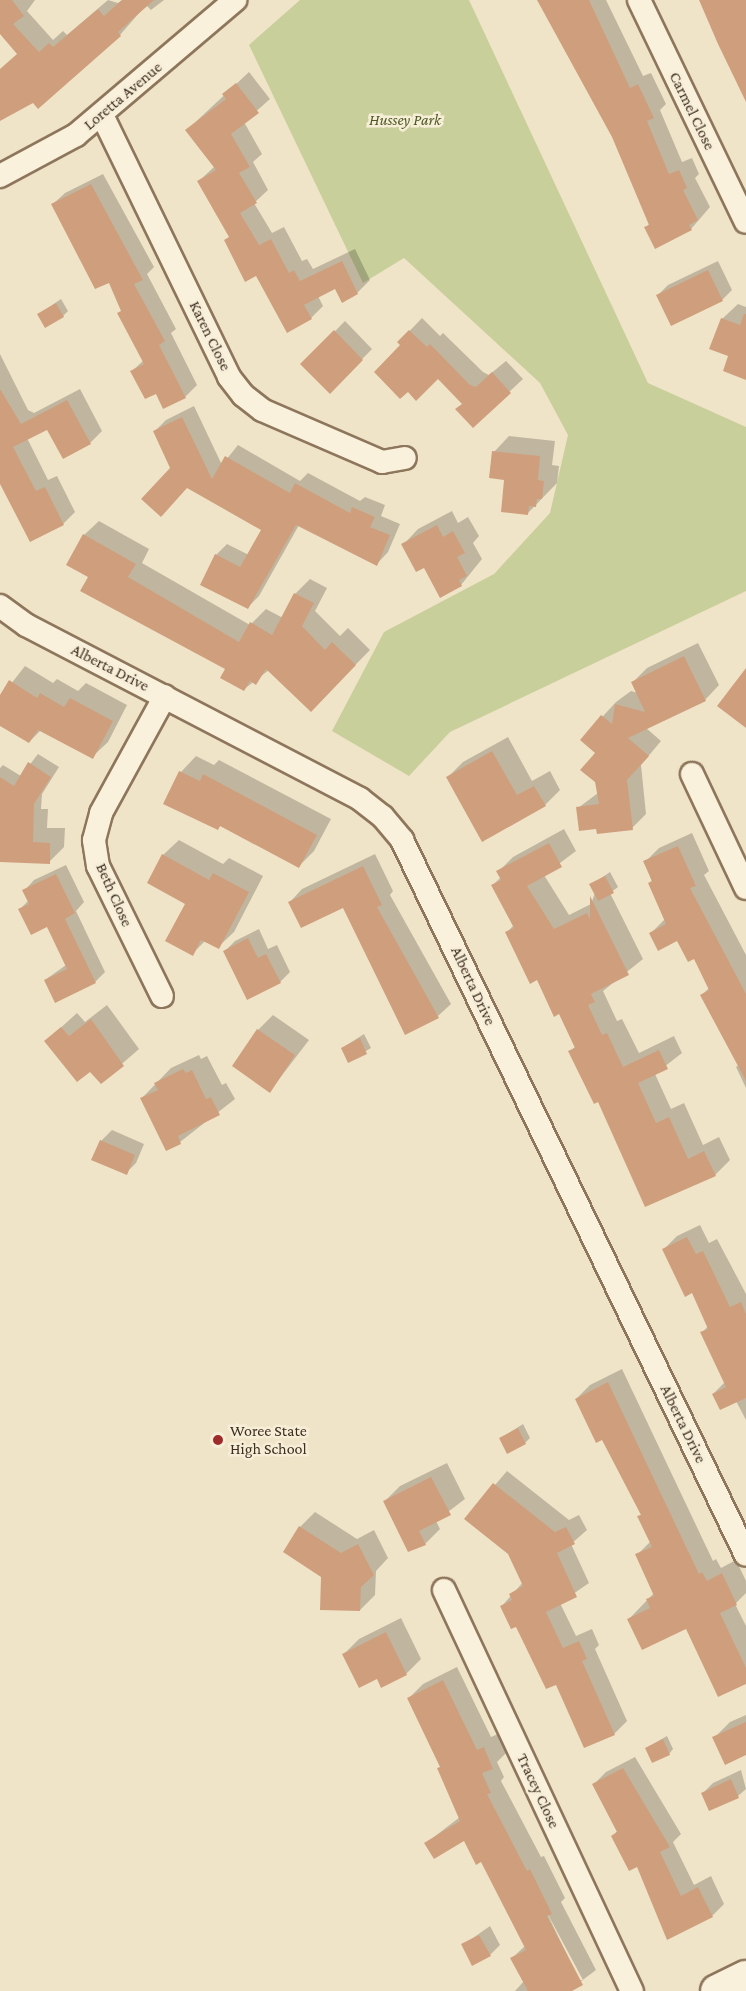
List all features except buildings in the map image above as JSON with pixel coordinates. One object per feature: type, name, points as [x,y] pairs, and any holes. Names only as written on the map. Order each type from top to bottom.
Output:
[{"type":"street","name":"Loretta Avenue","points":[[0,176],[66,143],[102,115],[235,0]]},
{"type":"street","name":"Carmel Close","points":[[639,0],[746,222]]},
{"type":"street","name":"Karen Close","points":[[102,115],[229,377],[243,395],[262,410],[382,462],[405,458]]},
{"type":"street","name":"Alberta Drive","points":[[0,606],[26,625],[360,799],[383,817],[402,840],[746,1555]]},
{"type":"street","name":"Beth Close","points":[[162,996],[98,866],[94,840],[101,813],[165,696]]},
{"type":"street","points":[[692,774],[746,888]]},
{"type":"street","name":"Tracey Close","points":[[444,1590],[632,1991]]},
{"type":"street","points":[[717,1991],[746,1977]]},
{"type":"green space","name":"Hussey Park","points":[[300,0],[469,0],[648,383],[746,427],[746,591],[450,732],[409,776],[332,731],[384,632],[494,574],[550,513],[568,435],[540,383],[404,258],[363,283],[249,45]]},
{"type":"place","name":"Woree State High School","points":[[218,1440]]}]
